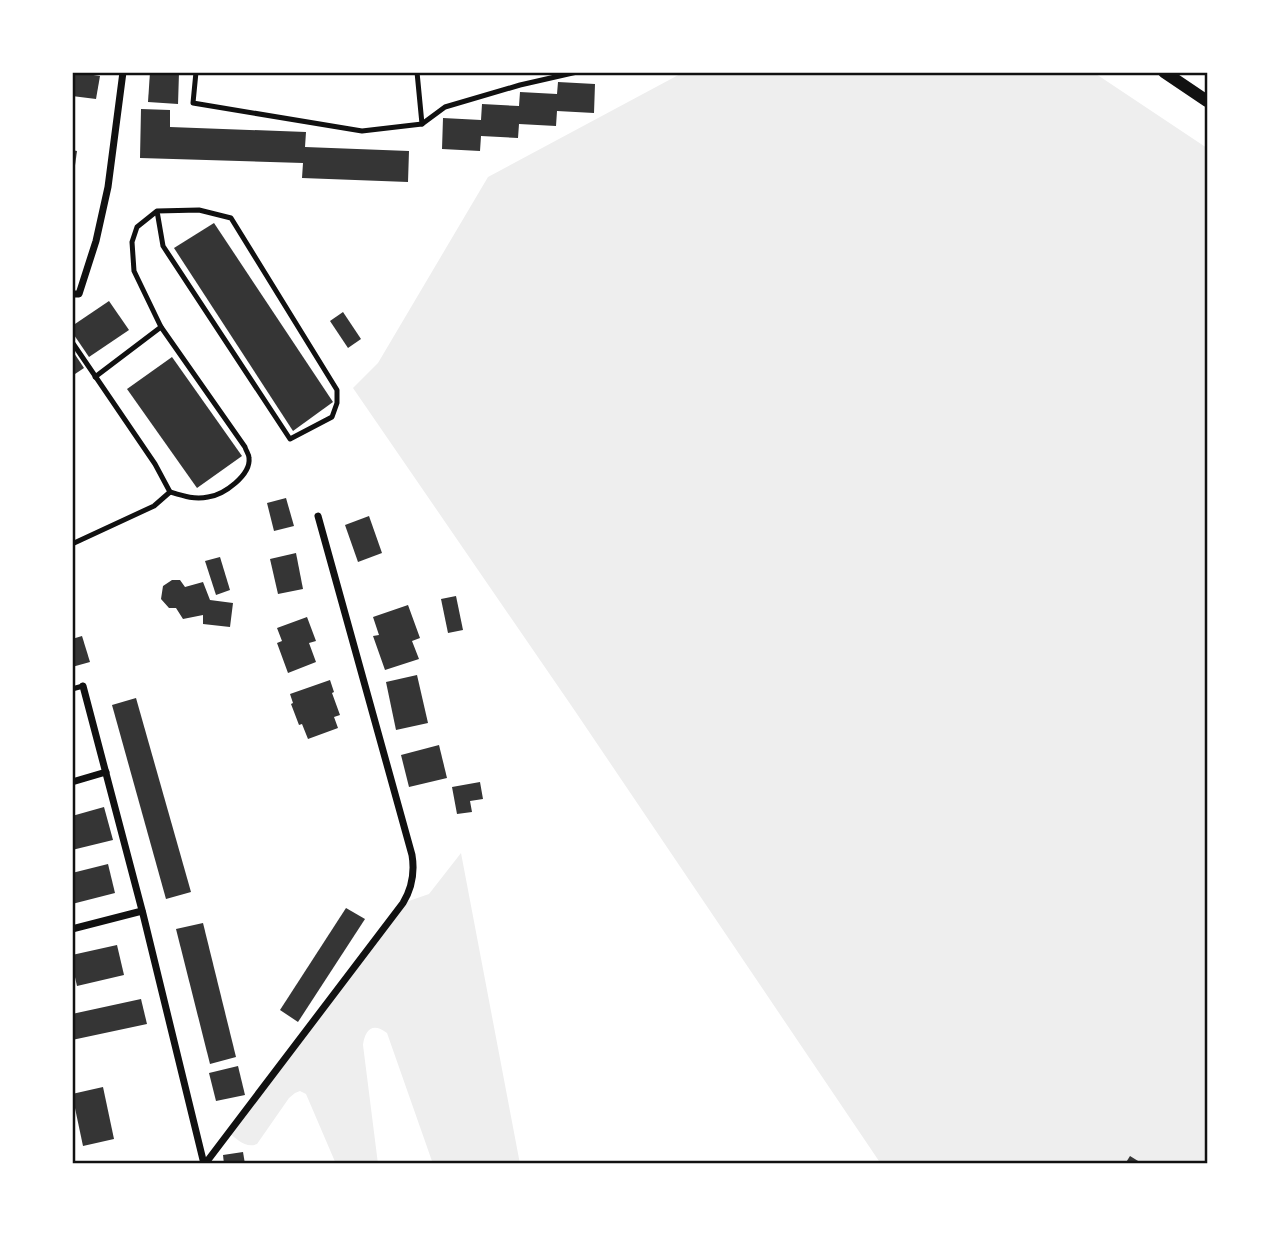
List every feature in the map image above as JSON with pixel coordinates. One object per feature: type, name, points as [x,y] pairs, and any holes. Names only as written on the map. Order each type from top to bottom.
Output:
[{"type":"street","points":[[72,294],[79,294],[96,241],[108,187],[123,72]]},
{"type":"street","points":[[1164,72],[1207,101]]},
{"type":"street","points":[[205,1164],[403,903],[413,877],[412,855],[318,516]]},
{"type":"street","points":[[83,686],[205,1164]]},
{"type":"street","points":[[72,782],[106,772]]},
{"type":"street","points":[[72,929],[142,911]]},
{"type":"lane","points":[[196,72],[193,103],[362,131],[422,124],[445,107],[577,72]]},
{"type":"lane","points":[[417,72],[422,124]]},
{"type":"lane","points":[[72,342],[155,464],[170,492],[188,497],[210,498],[230,487],[247,472],[249,457],[245,447],[161,327],[134,271],[132,242],[137,227],[158,211],[199,211],[231,218],[337,390],[337,403],[332,417],[290,439],[163,246],[158,211]]},
{"type":"lane","points":[[95,377],[161,327]]},
{"type":"lane","points":[[72,544],[154,506],[170,492]]},
{"type":"lane","points":[[72,689],[83,686]]},
{"type":"shaded area","points":[[684,72],[1093,72],[1207,148],[1207,1164],[881,1164],[353,388],[378,363],[488,177]]},
{"type":"shaded area","points":[[461,853],[520,1164],[433,1164],[387,1033],[378,1028],[368,1031],[363,1045],[378,1164],[336,1164],[306,1094],[300,1091],[289,1098],[257,1144],[245,1144],[229,1133],[403,903],[429,894]]},
{"type":"building","points":[[74,72],[100,76],[96,99],[72,96]]},
{"type":"building","points":[[150,72],[179,72],[178,104],[148,102]]},
{"type":"building","points":[[558,82],[595,84],[594,113],[557,111],[556,126],[519,124],[518,138],[481,136],[480,151],[442,149],[443,118],[481,120],[482,104],[519,106],[520,92],[557,94]]},
{"type":"building","points":[[141,109],[170,110],[170,127],[306,132],[305,147],[409,151],[408,182],[302,178],[303,163],[140,158]]},
{"type":"building","points":[[72,150],[77,151],[73,180],[72,180]]},
{"type":"building","points":[[214,223],[333,402],[293,431],[174,248]]},
{"type":"building","points":[[109,301],[129,330],[89,357],[72,332],[72,326]]},
{"type":"building","points":[[343,312],[361,339],[348,348],[330,321]]},
{"type":"building","points":[[72,350],[84,368],[72,376]]},
{"type":"building","points":[[172,357],[242,456],[197,488],[127,389]]},
{"type":"building","points":[[286,498],[294,526],[274,531],[267,503]]},
{"type":"building","points":[[369,516],[382,553],[358,562],[345,525]]},
{"type":"building","points":[[296,553],[303,589],[278,594],[270,559]]},
{"type":"building","points":[[220,557],[230,590],[216,595],[205,561]]},
{"type":"building","points":[[172,580],[180,580],[185,587],[203,582],[210,600],[233,603],[230,627],[203,624],[203,615],[183,619],[176,608],[169,608],[161,599],[163,586]]},
{"type":"building","points":[[456,596],[463,630],[448,633],[441,599]]},
{"type":"building","points":[[408,605],[420,638],[412,641],[419,659],[385,670],[373,636],[379,635],[373,617]]},
{"type":"building","points":[[307,617],[316,641],[309,643],[316,662],[288,673],[277,643],[282,641],[277,628]]},
{"type":"building","points":[[82,636],[90,662],[72,667],[72,639]]},
{"type":"building","points":[[417,675],[428,723],[396,730],[386,682]]},
{"type":"building","points":[[330,680],[340,715],[334,717],[338,728],[308,739],[302,724],[299,725],[290,694]]},
{"type":"building","points":[[136,698],[191,892],[166,899],[112,705]]},
{"type":"building","points":[[439,745],[447,778],[409,787],[401,755]]},
{"type":"building","points":[[480,782],[483,799],[470,801],[472,812],[457,814],[452,787]]},
{"type":"building","points":[[104,807],[113,840],[72,850],[72,816]]},
{"type":"building","points":[[108,864],[115,893],[72,904],[72,873]]},
{"type":"building","points":[[346,908],[365,919],[298,1022],[280,1010]]},
{"type":"building","points":[[203,923],[236,1057],[210,1064],[176,929]]},
{"type":"building","points":[[117,945],[124,975],[77,986],[72,955]]},
{"type":"building","points":[[141,999],[147,1024],[72,1040],[72,1014]]},
{"type":"building","points":[[238,1066],[245,1095],[216,1101],[209,1073]]},
{"type":"building","points":[[103,1087],[114,1139],[83,1146],[72,1094]]},
{"type":"building","points":[[243,1152],[245,1164],[224,1164],[223,1155]]},
{"type":"building","points":[[1130,1156],[1143,1164],[1125,1164]]}]
